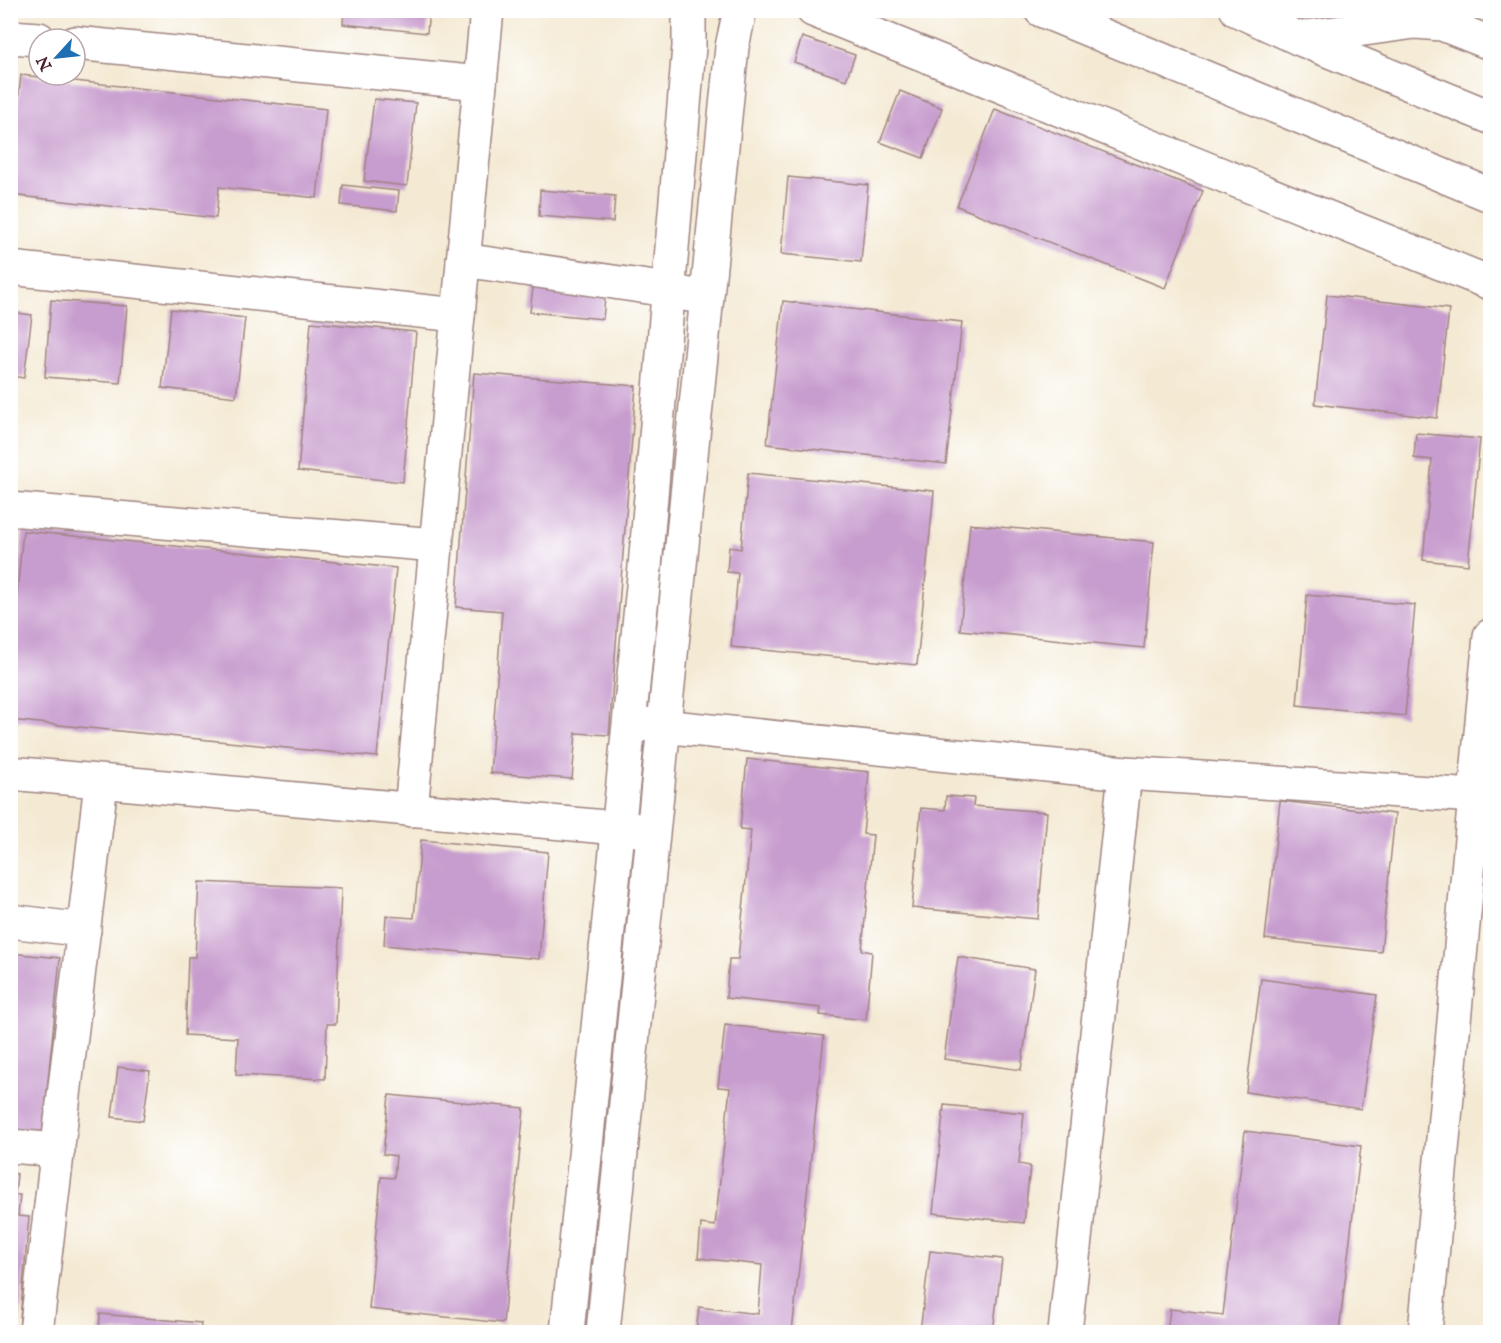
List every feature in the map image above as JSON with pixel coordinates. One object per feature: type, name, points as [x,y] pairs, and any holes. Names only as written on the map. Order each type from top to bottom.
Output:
[{"type":"street","points":[[411,810],[487,10]]},
{"type":"street","points":[[567,1332],[645,567],[689,47],[689,10]]},
{"type":"street","points":[[603,1332],[732,47],[740,10]]},
{"type":"street","points":[[813,10],[1491,283]]},
{"type":"street","points":[[1041,10],[1491,195]]},
{"type":"street","points":[[1237,10],[1298,38],[1491,117]]},
{"type":"street","points":[[1298,38],[1414,22],[1442,24],[1491,43]]},
{"type":"street","points":[[10,37],[27,38]]},
{"type":"street","points":[[87,44],[480,83]]},
{"type":"street","points":[[463,260],[668,290],[706,299]]},
{"type":"street","points":[[10,268],[458,315]]},
{"type":"street","points":[[10,509],[436,545]]},
{"type":"street","points":[[1428,1331],[1483,799],[1491,636]]},
{"type":"street","points":[[629,723],[1125,773],[1483,799]]},
{"type":"street","points":[[10,773],[652,831]]},
{"type":"street","points":[[1065,1332],[1125,773]]},
{"type":"street","points":[[36,1332],[101,783]]},
{"type":"street","points":[[10,921],[84,930]]},
{"type":"street","points":[[10,1146],[58,1150]]},
{"type":"building","points":[[344,10],[429,10],[427,33],[343,24]]},
{"type":"building","points":[[802,37],[855,55],[846,80],[794,62]]},
{"type":"building","points":[[21,75],[27,76],[27,87],[87,87],[87,82],[326,109],[317,198],[219,187],[216,218],[10,195],[10,170]]},
{"type":"building","points":[[900,91],[942,108],[923,158],[880,142]]},
{"type":"building","points":[[374,99],[416,103],[407,186],[364,181]]},
{"type":"building","points":[[995,109],[1203,191],[1165,288],[957,206]]},
{"type":"building","points":[[788,177],[868,185],[861,262],[781,254]]},
{"type":"building","points":[[343,185],[399,191],[397,211],[341,205]]},
{"type":"building","points":[[540,190],[615,196],[613,222],[539,216]]},
{"type":"building","points":[[534,280],[606,288],[603,319],[530,312]]},
{"type":"building","points":[[1327,295],[1449,309],[1437,418],[1315,404]]},
{"type":"building","points":[[51,300],[127,306],[120,383],[45,377]]},
{"type":"building","points":[[783,301],[962,322],[946,464],[767,444]]},
{"type":"building","points":[[171,309],[245,318],[236,397],[162,388]]},
{"type":"building","points":[[10,312],[32,315],[24,378],[10,376]]},
{"type":"building","points":[[311,322],[416,332],[403,482],[298,471]]},
{"type":"building","points":[[474,373],[636,386],[609,735],[576,733],[572,779],[490,773],[502,611],[456,607]]},
{"type":"building","points":[[1416,433],[1480,439],[1468,565],[1423,560],[1432,460],[1414,458]]},
{"type":"building","points":[[748,473],[934,491],[917,665],[731,647],[738,573],[727,572],[729,547],[741,549]]},
{"type":"building","points":[[970,524],[1154,542],[1144,648],[960,630]]},
{"type":"building","points":[[23,531],[396,568],[377,757],[10,720],[10,665]]},
{"type":"building","points":[[1307,595],[1415,605],[1405,716],[1297,705]]},
{"type":"building","points":[[747,759],[869,772],[863,834],[873,835],[862,950],[872,952],[866,1020],[820,1015],[821,1008],[726,998],[729,959],[738,959],[751,830],[740,829]]},
{"type":"building","points":[[946,796],[974,798],[973,806],[1047,812],[1038,919],[912,908],[921,808],[945,810]]},
{"type":"building","points":[[1280,801],[1395,814],[1381,952],[1265,939]]},
{"type":"building","points":[[421,840],[548,852],[539,959],[384,945],[386,916],[414,918]]},
{"type":"building","points":[[199,882],[341,888],[336,1024],[327,1024],[325,1079],[236,1075],[238,1038],[185,1035],[188,957],[195,957]]},
{"type":"building","points":[[10,953],[60,958],[43,1132],[10,1129]]},
{"type":"building","points":[[958,957],[1035,969],[1021,1070],[944,1059]]},
{"type":"building","points":[[1261,979],[1377,995],[1361,1109],[1246,1092]]},
{"type":"building","points":[[725,1025],[824,1036],[792,1332],[696,1332],[699,1307],[758,1314],[762,1265],[698,1258],[701,1224],[715,1226],[730,1088],[718,1087]]},
{"type":"building","points":[[118,1067],[150,1071],[143,1121],[112,1117]]},
{"type":"building","points":[[389,1095],[524,1108],[503,1323],[369,1309],[381,1177],[394,1178],[396,1156],[383,1154]]},
{"type":"building","points":[[944,1105],[1024,1113],[1019,1164],[1030,1166],[1024,1223],[933,1213]]},
{"type":"building","points":[[1245,1131],[1361,1146],[1339,1332],[1167,1332],[1170,1309],[1223,1315]]},
{"type":"building","points":[[10,1173],[17,1174],[15,1195],[20,1195],[18,1216],[29,1217],[19,1330],[10,1329]]},
{"type":"building","points":[[930,1251],[1002,1259],[993,1332],[920,1332]]},
{"type":"building","points":[[100,1314],[201,1323],[200,1332],[99,1332]]}]
